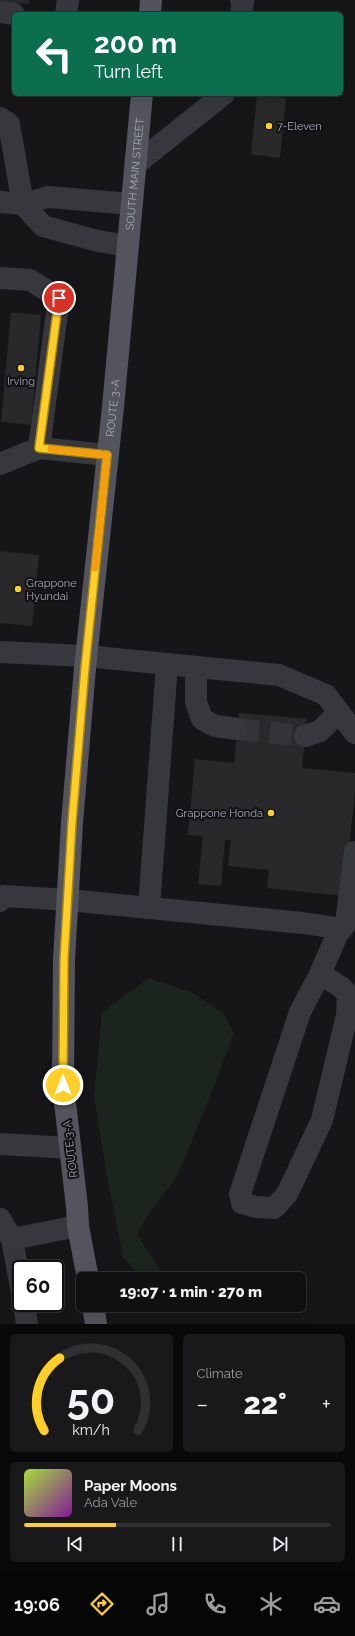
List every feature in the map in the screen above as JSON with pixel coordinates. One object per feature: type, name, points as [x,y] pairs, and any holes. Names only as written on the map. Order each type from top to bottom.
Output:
[{"type":"main road","points":[[150,12],[151,0]]},
{"type":"main road","name":"SOUTH MAIN STREET","points":[[127,250],[142,96]]},
{"type":"main road","name":"ROUTE 3-A","points":[[87,1272],[78,1226],[63,1085],[64,960],[86,656],[127,250]]},
{"type":"main road","points":[[94,1312],[96,1324]]},
{"type":"lane","points":[[66,12],[68,0]]},
{"type":"lane","points":[[241,0],[243,1],[242,12]]},
{"type":"lane","points":[[0,12],[12,14]]},
{"type":"lane","points":[[0,25],[12,26]]},
{"type":"lane","points":[[136,164],[221,96]]},
{"type":"lane","points":[[0,118],[9,124],[23,204],[43,226],[127,250]]},
{"type":"lane","points":[[0,202],[23,204],[48,197],[132,204]]},
{"type":"lane","points":[[0,282],[30,280],[59,298],[39,448]]},
{"type":"lane","points":[[0,464],[39,448],[107,455]]},
{"type":"lane","points":[[0,652],[86,656],[279,675],[326,695],[355,733]]},
{"type":"lane","points":[[149,908],[167,664]]},
{"type":"lane","points":[[196,667],[196,702],[202,719],[215,726],[237,729]]},
{"type":"lane","points":[[305,736],[320,731],[339,712]]},
{"type":"lane","points":[[0,901],[4,896],[68,900],[303,923],[342,929],[346,923],[355,852]]},
{"type":"lane","points":[[320,974],[342,987],[348,995],[347,1015],[322,1120],[287,1194],[274,1208],[256,1207],[242,1203],[240,1194],[300,1012],[320,974],[340,928]]},
{"type":"lane","points":[[0,1144],[70,1148]]},
{"type":"lane","points":[[0,1219],[12,1239],[16,1260]]},
{"type":"lane","points":[[12,1239],[78,1226]]},
{"type":"lane","points":[[25,1312],[27,1324]]},
{"type":"shaded area","points":[[149,978],[191,992],[223,1013],[234,1032],[217,1079],[177,1177],[146,1218],[137,1235],[162,1272],[137,1272],[123,1257],[107,1177],[94,1096],[102,1012]]},
{"type":"building","points":[[0,0],[29,0],[29,4],[0,2]]},
{"type":"building","name":"7-Eleven","points":[[257,96],[286,98],[280,158],[251,154]]},
{"type":"building","name":"Irving","points":[[11,312],[41,315],[31,425],[1,422]]},
{"type":"building","name":"Grappone Hyundai","points":[[0,551],[39,555],[32,626],[0,623]]},
{"type":"building","name":"Grappone Honda","points":[[239,713],[307,719],[302,768],[355,773],[355,791],[344,896],[267,888],[269,870],[228,866],[231,840],[225,840],[221,886],[198,884],[203,836],[188,835],[195,759],[234,763]]},
{"type":"tunnel","points":[[237,729],[305,736]]},
{"type":"slow traffic","points":[[51,449],[107,455],[95,568]]},
{"type":"place","name":"7-Eleven","points":[[269,126]]},
{"type":"place","name":"Irving","points":[[21,368]]},
{"type":"place","name":"Grappone Hyundai","points":[[18,589]]},
{"type":"place","name":"Grappone Honda","points":[[271,813]]},
{"type":"route","points":[[59,298],[39,448],[107,455],[85,668],[72,823],[64,960],[63,1085]]}]
